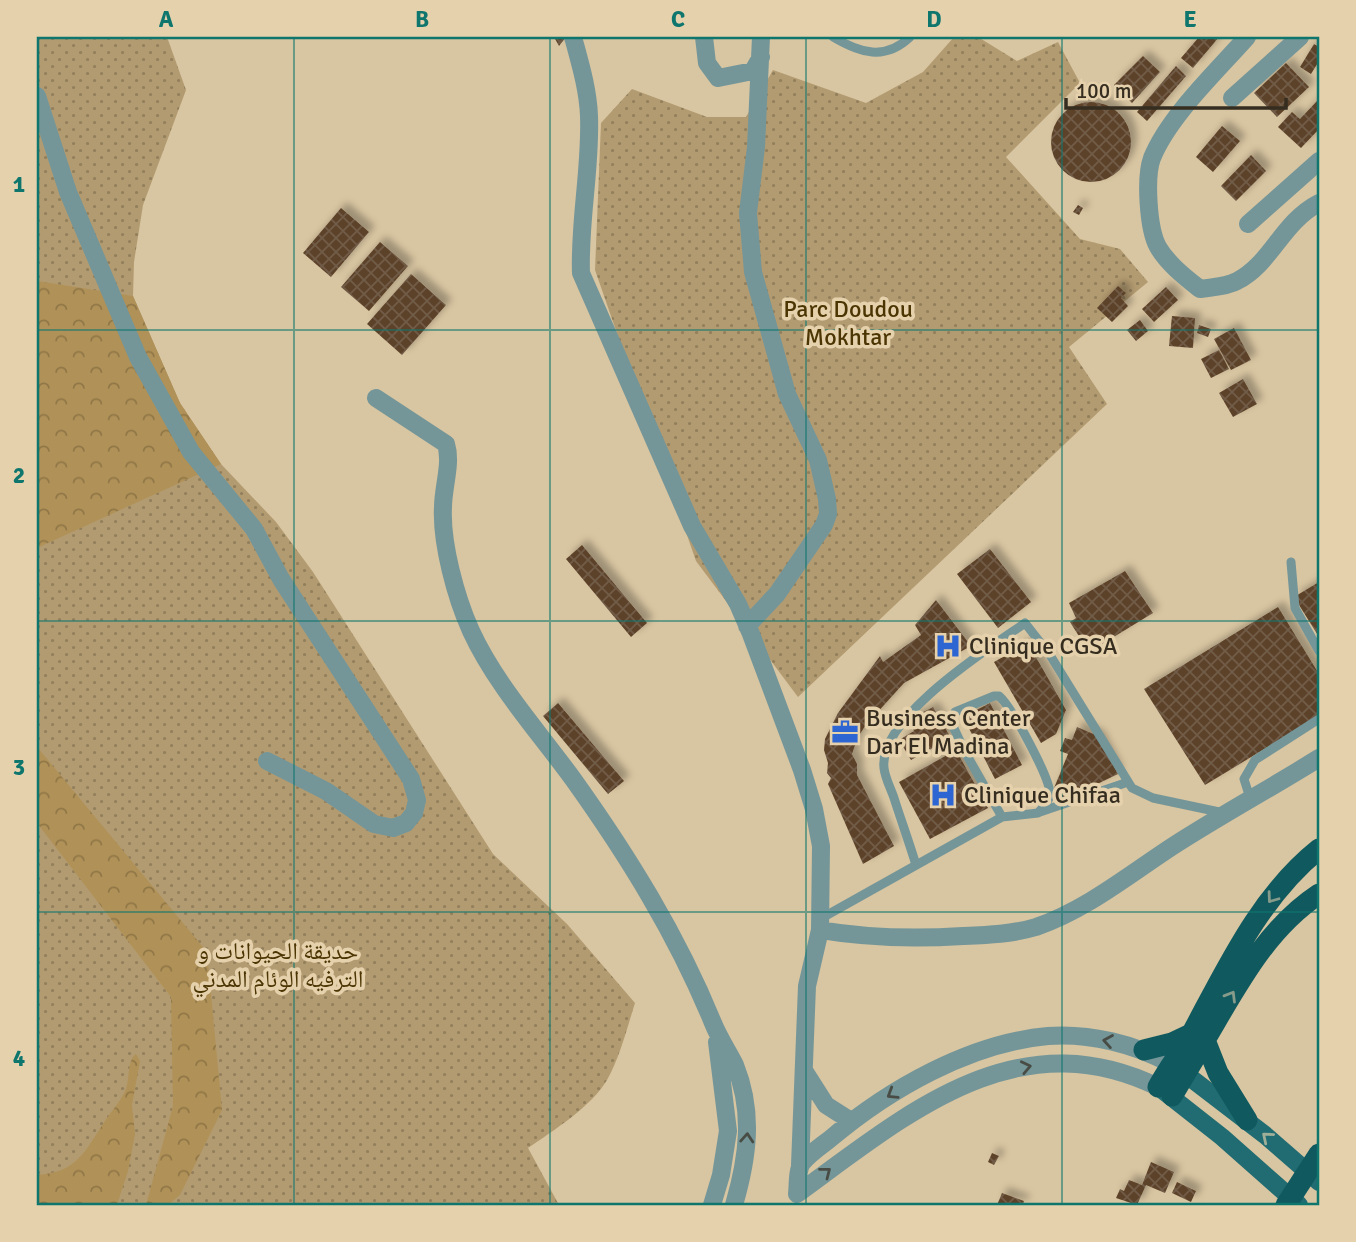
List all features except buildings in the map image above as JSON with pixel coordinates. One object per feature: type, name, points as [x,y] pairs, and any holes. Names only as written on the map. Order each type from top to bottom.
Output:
[{"type":"highway","points":[[1198,1037],[1245,936],[1292,873],[1319,849]]},
{"type":"highway","points":[[1165,1092],[1198,1037],[1270,937],[1292,914],[1319,894]]},
{"type":"highway","points":[[1144,1050],[1198,1037]]},
{"type":"highway","points":[[1198,1037],[1247,1121]]},
{"type":"highway","points":[[1286,1205],[1319,1154]]},
{"type":"main road","points":[[1178,1068],[1247,1121],[1319,1182]]},
{"type":"main road","points":[[1165,1092],[1299,1205]]},
{"type":"street","points":[[573,37],[586,89],[589,119],[581,273],[692,526],[738,604],[802,770],[814,809],[821,846],[820,924],[807,986],[800,1165],[794,1200]]},
{"type":"street","points":[[704,37],[707,63],[718,78],[753,71],[761,57]]},
{"type":"street","points":[[747,626],[777,594],[824,525],[828,514],[818,460],[787,394],[753,272],[748,213],[757,147],[761,37]]},
{"type":"street","points":[[1248,37],[1180,114],[1166,132],[1151,161],[1148,206],[1157,246],[1181,274],[1200,289],[1218,287],[1238,281],[1262,262],[1303,212],[1319,203]]},
{"type":"street","points":[[1232,98],[1300,37]]},
{"type":"street","points":[[37,96],[68,192],[138,358],[191,452],[254,528],[281,579],[396,753],[414,784],[417,794],[416,807],[406,823],[393,828],[380,827],[326,791],[267,761]]},
{"type":"street","points":[[1248,223],[1319,162]]},
{"type":"street","points":[[376,398],[446,444],[443,520],[454,578],[470,628],[503,685],[634,866],[694,978],[733,1062],[747,1107],[748,1125],[746,1158],[734,1205]]},
{"type":"street","points":[[820,924],[868,936],[917,938],[987,935],[1035,927],[1090,900],[1225,813],[1319,758]]},
{"type":"street","points":[[712,1205],[721,1175],[728,1131],[715,1028]]},
{"type":"street","points":[[800,1165],[851,1121],[893,1093],[942,1067],[1025,1039],[1073,1037],[1121,1043],[1144,1050],[1178,1068]]},
{"type":"street","points":[[794,1200],[855,1150],[920,1107],[951,1091],[1006,1071],[1030,1065],[1070,1062],[1129,1076],[1165,1092]]},
{"type":"street","points":[[805,1072],[826,1105],[851,1121]]},
{"type":"lane","points":[[832,37],[877,54],[901,46],[910,37]]},
{"type":"lane","points":[[1291,562],[1295,608],[1319,651]]},
{"type":"lane","points":[[916,864],[884,767],[888,743],[899,724],[922,701],[1025,623],[1050,655],[1128,782],[1138,793],[1225,813]]},
{"type":"lane","points":[[1002,817],[951,722],[955,712],[993,696],[999,696],[1010,709],[1044,772],[1050,796],[1048,803],[1038,813]]},
{"type":"lane","points":[[1250,798],[1244,779],[1255,760],[1319,719]]},
{"type":"lane","points":[[820,924],[916,864],[1002,817],[1038,813],[1128,782]]},
{"type":"green space","name":"حديقة الحيوانات و الترفيه الوئام المدني","points":[[37,37],[167,37],[186,90],[143,205],[134,262],[133,296],[180,403],[221,464],[276,522],[313,572],[493,854],[567,924],[635,1003],[616,1062],[600,1090],[571,1117],[528,1148],[559,1205],[37,1205]]},
{"type":"green space","name":"Parc Doudou Mokhtar","points":[[954,37],[978,37],[1017,61],[1058,42],[1080,83],[1006,157],[1080,239],[1120,249],[1148,282],[1069,347],[1107,404],[798,697],[696,561],[595,270],[601,123],[632,89],[707,117],[746,117],[773,70],[866,103],[923,72]]},
{"type":"green space","points":[[37,281],[133,296],[180,403],[221,464],[37,548]]},
{"type":"green space","points":[[37,733],[38,748],[207,952],[222,1110],[180,1195],[168,1205],[146,1205],[173,1106],[171,997],[37,823]]},
{"type":"green space","points":[[136,1054],[140,1061],[132,1105],[135,1134],[128,1171],[117,1205],[37,1205],[37,1175],[62,1170],[85,1151],[124,1093],[131,1060]]},
{"type":"place","name":"Clinique CGSA","points":[[948,646]]},
{"type":"place","name":"Business Center Dar El Madina","points":[[845,732]]},
{"type":"place","name":"Clinique Chifaa","points":[[943,795]]}]
